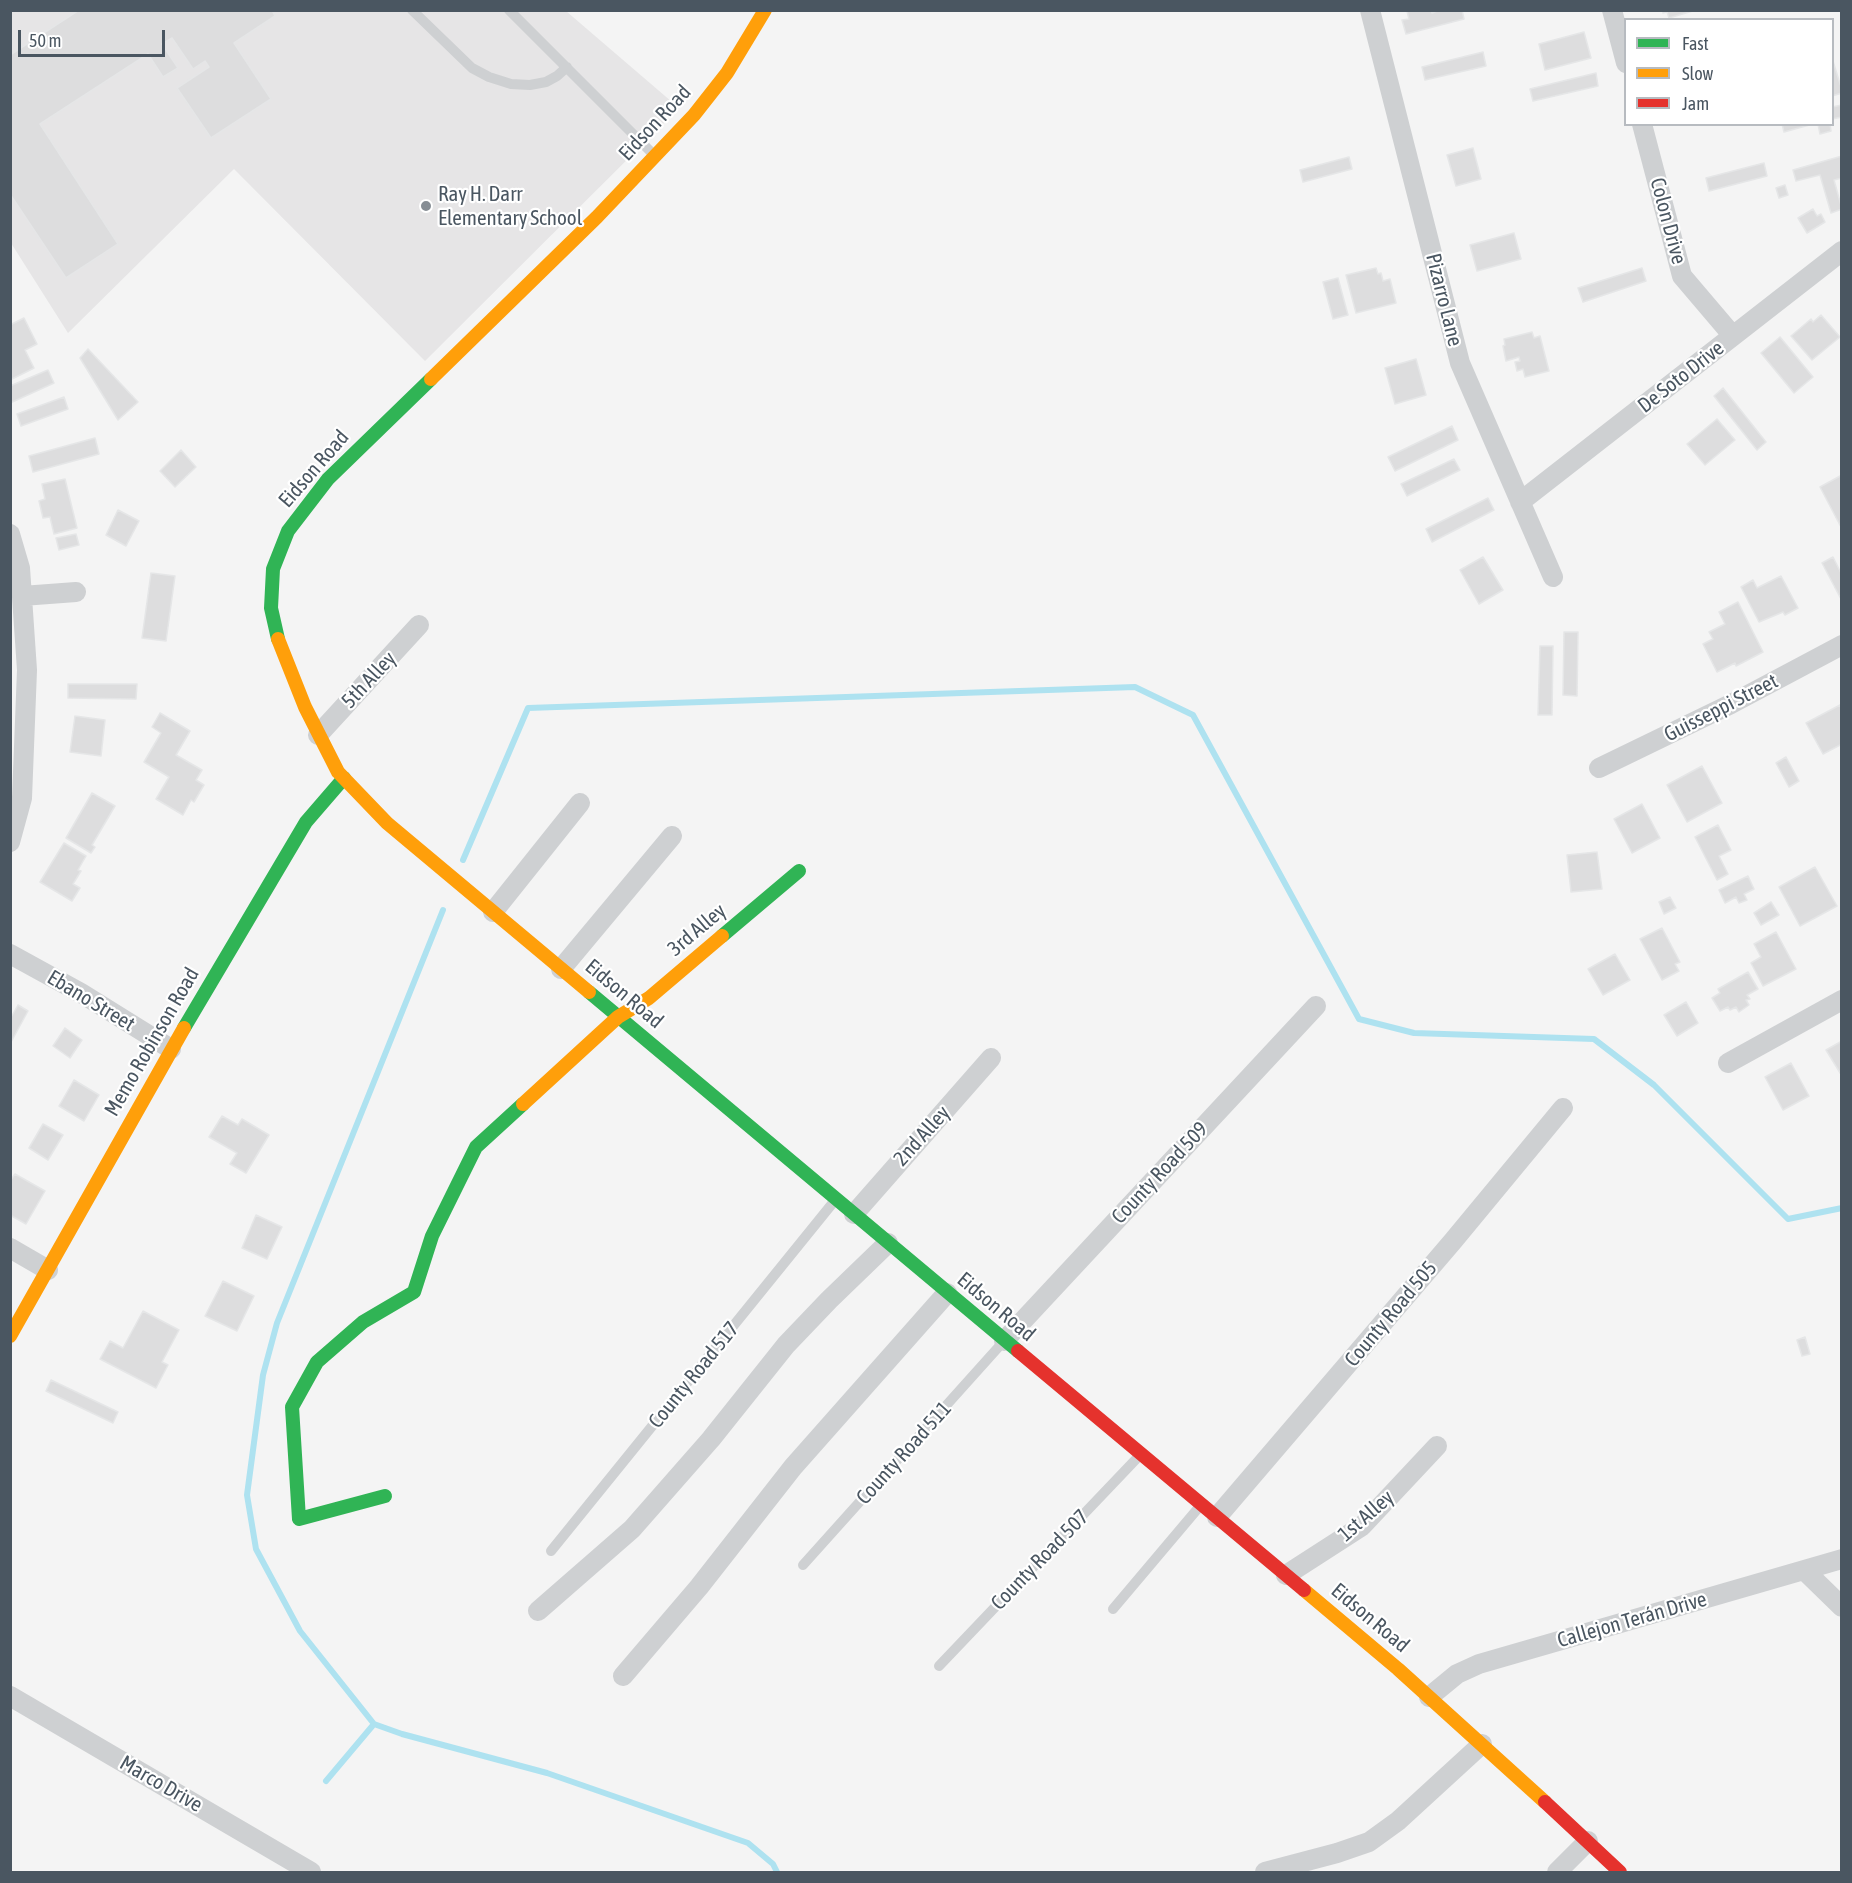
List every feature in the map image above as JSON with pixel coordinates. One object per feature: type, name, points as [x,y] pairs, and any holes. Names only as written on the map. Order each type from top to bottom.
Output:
[{"type":"street","name":"Eidson Road","points":[[765,10],[727,73],[694,115],[597,217],[328,479],[288,531],[273,569],[271,608],[279,642],[305,707],[338,772],[387,823],[1286,1575],[1482,1744],[1620,1872]]},
{"type":"street","name":"Pizarro Lane","points":[[1370,10],[1460,363],[1553,577]]},
{"type":"street","points":[[1612,10],[1624,55]]},
{"type":"street","name":"Colon Drive","points":[[1643,126],[1682,276],[1733,336]]},
{"type":"street","name":"De Soto Drive","points":[[1520,502],[1842,251]]},
{"type":"street","points":[[10,534],[20,568],[27,670],[22,798],[10,842]]},
{"type":"street","points":[[22,596],[76,592]]},
{"type":"street","name":"5th Alley","points":[[318,735],[419,625]]},
{"type":"street","name":"Guisseppi Street","points":[[1599,768],[1731,704],[1842,645]]},
{"type":"street","name":"Memo Robinson Road","points":[[10,1336],[171,1049],[306,822],[344,778]]},
{"type":"street","points":[[493,912],[580,803]]},
{"type":"street","points":[[561,969],[672,836]]},
{"type":"street","name":"3rd Alley","points":[[385,1496],[299,1519],[292,1407],[317,1362],[363,1322],[414,1292],[432,1236],[476,1147],[618,1017],[649,998],[799,871]]},
{"type":"street","name":"Ebano Street","points":[[10,954],[81,993],[171,1049]]},
{"type":"street","points":[[1728,1063],[1842,1000]]},
{"type":"street","name":"County Road 509","points":[[1004,1341],[1316,1006]]},
{"type":"street","name":"2nd Alley","points":[[854,1214],[991,1058]]},
{"type":"street","name":"County Road 505","points":[[1217,1517],[1453,1241],[1563,1108]]},
{"type":"street","points":[[538,1611],[632,1529],[711,1439],[786,1346],[829,1300],[888,1243]]},
{"type":"street","points":[[10,1248],[48,1270]]},
{"type":"street","points":[[623,1676],[699,1587],[793,1467],[947,1293]]},
{"type":"street","name":"1st Alley","points":[[1286,1575],[1362,1526],[1437,1446]]},
{"type":"street","name":"Callejon Terán Drive","points":[[1429,1697],[1457,1674],[1479,1664],[1842,1559]]},
{"type":"street","points":[[1804,1570],[1842,1608]]},
{"type":"street","name":"Marco Drive","points":[[10,1696],[311,1872]]},
{"type":"street","points":[[1265,1872],[1369,1842],[1398,1821],[1482,1744]]},
{"type":"street","points":[[1557,1872],[1588,1840]]},
{"type":"lane","points":[[412,10],[472,68],[489,77],[511,84],[530,85],[546,82],[567,67]]},
{"type":"lane","points":[[509,10],[654,155]]},
{"type":"lane","name":"County Road 517","points":[[551,1551],[836,1199]]},
{"type":"lane","name":"County Road 511","points":[[803,1565],[1004,1341]]},
{"type":"lane","name":"County Road 507","points":[[939,1666],[1141,1454]]},
{"type":"lane","points":[[1113,1609],[1202,1505]]},
{"type":"shaded area","name":"Ray H. Darr Elementary School","points":[[11,11],[566,11],[679,108],[425,361],[234,169],[68,333],[11,243]]},
{"type":"building","points":[[79,10],[272,10],[275,16],[234,43],[271,99],[211,138],[177,88],[209,67],[205,61],[193,69],[172,38],[162,44],[178,68],[163,77],[148,54],[40,124],[118,244],[66,278],[10,194],[10,55]]},
{"type":"building","points":[[1431,10],[1432,13],[1440,10],[1462,10],[1464,19],[1406,34],[1402,20],[1409,19],[1407,11]]},
{"type":"building","points":[[1663,10],[1696,10],[1669,18],[1667,12],[1663,13]]},
{"type":"building","points":[[1584,32],[1591,58],[1545,70],[1539,44]]},
{"type":"building","points":[[1483,52],[1486,66],[1425,80],[1422,67]]},
{"type":"building","points":[[1834,64],[1842,90],[1842,93],[1834,95]]},
{"type":"building","points":[[1596,73],[1598,86],[1533,101],[1530,89]]},
{"type":"building","points":[[1842,105],[1842,117],[1834,119],[1834,107]]},
{"type":"building","points":[[1782,126],[1806,126],[1784,132]]},
{"type":"building","points":[[1818,126],[1830,126],[1831,131],[1820,134]]},
{"type":"building","points":[[1473,148],[1481,179],[1456,186],[1447,155]]},
{"type":"building","points":[[1842,156],[1842,178],[1834,180],[1842,209],[1831,213],[1820,175],[1796,181],[1793,170]]},
{"type":"building","points":[[1349,157],[1352,169],[1303,182],[1300,170]]},
{"type":"building","points":[[1764,163],[1767,176],[1709,191],[1706,178]]},
{"type":"building","points":[[1785,185],[1788,195],[1779,198],[1776,188]]},
{"type":"building","points":[[1813,209],[1817,216],[1821,214],[1825,222],[1807,233],[1798,218]]},
{"type":"building","points":[[1514,233],[1521,259],[1477,271],[1470,245]]},
{"type":"building","points":[[1376,268],[1378,274],[1381,273],[1383,281],[1390,279],[1396,303],[1356,313],[1346,275]]},
{"type":"building","points":[[1642,268],[1646,281],[1583,302],[1578,288]]},
{"type":"building","points":[[1338,278],[1348,315],[1333,319],[1323,282]]},
{"type":"building","points":[[1821,315],[1840,337],[1812,360],[1791,336],[1811,319],[1813,322]]},
{"type":"building","points":[[24,318],[37,344],[25,350],[34,368],[12,379],[10,376],[10,325]]},
{"type":"building","points":[[1532,332],[1534,338],[1540,336],[1549,371],[1525,377],[1523,369],[1517,371],[1515,362],[1520,361],[1519,357],[1506,361],[1504,339]]},
{"type":"building","points":[[1780,337],[1813,377],[1794,393],[1761,353]]},
{"type":"building","points":[[88,349],[138,402],[118,420],[80,358]]},
{"type":"building","points":[[1416,359],[1426,395],[1395,404],[1385,368]]},
{"type":"building","points":[[48,370],[54,383],[10,403],[10,386]]},
{"type":"building","points":[[1723,388],[1766,442],[1757,450],[1714,396]]},
{"type":"building","points":[[64,397],[68,409],[21,426],[17,414]]},
{"type":"building","points":[[1717,419],[1735,440],[1705,465],[1687,444]]},
{"type":"building","points":[[1452,426],[1458,440],[1395,471],[1388,457]]},
{"type":"building","points":[[95,438],[99,454],[33,472],[29,456]]},
{"type":"building","points":[[181,450],[196,467],[175,487],[160,471]]},
{"type":"building","points":[[1454,459],[1460,470],[1407,496],[1401,484]]},
{"type":"building","points":[[1842,475],[1842,529],[1820,487]]},
{"type":"building","points":[[65,479],[77,528],[54,534],[50,517],[43,518],[39,501],[45,499],[42,484]]},
{"type":"building","points":[[1488,498],[1494,510],[1432,542],[1426,529]]},
{"type":"building","points":[[118,510],[139,521],[126,546],[106,535]]},
{"type":"building","points":[[76,534],[79,545],[59,550],[56,538]]},
{"type":"building","points":[[1483,557],[1503,590],[1479,604],[1460,570]]},
{"type":"building","points":[[1833,557],[1842,575],[1842,601],[1822,563]]},
{"type":"building","points":[[151,573],[175,576],[166,641],[142,638]]},
{"type":"building","points":[[1781,576],[1798,608],[1785,615],[1783,612],[1759,622],[1741,587],[1753,580],[1757,588]]},
{"type":"building","points":[[1738,602],[1763,652],[1736,666],[1735,663],[1717,672],[1703,644],[1713,639],[1709,632],[1725,624],[1719,612]]},
{"type":"building","points":[[1564,632],[1578,632],[1577,696],[1563,695]]},
{"type":"building","points":[[1540,646],[1553,646],[1552,715],[1538,715]]},
{"type":"building","points":[[68,684],[137,684],[136,699],[68,698]]},
{"type":"building","points":[[1840,705],[1842,708],[1842,744],[1823,754],[1806,723]]},
{"type":"building","points":[[160,713],[190,731],[176,755],[202,770],[196,780],[204,785],[194,802],[191,800],[183,815],[156,799],[169,777],[144,762],[161,733],[152,727]]},
{"type":"building","points":[[75,716],[105,720],[101,756],[70,752]]},
{"type":"building","points":[[1786,757],[1799,781],[1789,787],[1776,763]]},
{"type":"building","points":[[1702,766],[1722,803],[1687,822],[1667,785]]},
{"type":"building","points":[[92,793],[115,806],[92,845],[95,847],[91,853],[66,838]]},
{"type":"building","points":[[1642,804],[1660,838],[1632,853],[1614,819]]},
{"type":"building","points":[[1718,825],[1731,850],[1719,856],[1728,874],[1717,880],[1695,837]]},
{"type":"building","points":[[64,843],[86,856],[73,884],[80,888],[72,901],[40,882]]},
{"type":"building","points":[[1597,852],[1602,889],[1571,892],[1567,855]]},
{"type":"building","points":[[1815,867],[1837,906],[1800,926],[1779,887]]},
{"type":"building","points":[[1748,876],[1754,889],[1744,894],[1747,900],[1739,903],[1736,897],[1725,903],[1719,890]]},
{"type":"building","points":[[1670,897],[1676,908],[1664,914],[1659,902]]},
{"type":"building","points":[[1771,902],[1779,915],[1761,925],[1754,913]]},
{"type":"building","points":[[1662,928],[1680,962],[1675,964],[1679,971],[1662,980],[1640,939]]},
{"type":"building","points":[[1776,932],[1796,969],[1763,986],[1751,963],[1761,957],[1754,944]]},
{"type":"building","points":[[1615,954],[1630,980],[1603,995],[1588,969]]},
{"type":"building","points":[[1748,972],[1758,989],[1747,995],[1750,999],[1746,1000],[1749,1005],[1739,1012],[1736,1007],[1730,1010],[1728,1007],[1720,1011],[1712,998],[1720,993],[1718,989]]},
{"type":"building","points":[[1686,1002],[1698,1023],[1677,1036],[1664,1015]]},
{"type":"building","points":[[18,1005],[28,1011],[10,1044],[10,1019]]},
{"type":"building","points":[[65,1028],[82,1040],[70,1058],[53,1046]]},
{"type":"building","points":[[1842,1041],[1842,1076],[1826,1050]]},
{"type":"building","points":[[1791,1063],[1809,1096],[1783,1110],[1765,1077]]},
{"type":"building","points":[[74,1080],[99,1095],[84,1121],[59,1106]]},
{"type":"building","points":[[222,1116],[238,1125],[242,1119],[269,1135],[246,1173],[230,1164],[237,1153],[209,1137]]},
{"type":"building","points":[[43,1124],[63,1135],[48,1160],[29,1148]]},
{"type":"building","points":[[15,1174],[45,1191],[26,1224],[10,1215],[10,1181]]},
{"type":"building","points":[[256,1215],[282,1227],[267,1259],[242,1248]]},
{"type":"building","points":[[223,1281],[254,1296],[237,1331],[205,1316]]},
{"type":"building","points":[[143,1311],[179,1330],[162,1362],[168,1365],[156,1388],[100,1359],[110,1341],[123,1348]]},
{"type":"building","points":[[1805,1337],[1810,1354],[1802,1356],[1797,1340]]},
{"type":"building","points":[[51,1380],[118,1412],[113,1423],[46,1391]]},
{"type":"waterway","points":[[463,860],[528,708],[1135,687],[1193,715],[1359,1019],[1414,1033],[1594,1039],[1654,1085],[1788,1219],[1842,1208]]},
{"type":"waterway","points":[[443,910],[277,1323],[263,1375],[247,1495],[256,1549],[300,1631],[374,1724],[402,1734],[547,1773],[748,1843],[773,1864],[777,1872]]},
{"type":"waterway","points":[[326,1781],[374,1724]]},
{"type":"traffic: fast","points":[[278,639],[271,608],[273,569],[288,531],[328,479],[431,379]]},
{"type":"traffic: fast","points":[[184,1028],[306,822],[344,778]]},
{"type":"traffic: fast","points":[[722,936],[799,871]]},
{"type":"traffic: fast","points":[[589,992],[1018,1351]]},
{"type":"traffic: fast","points":[[385,1496],[299,1519],[292,1407],[317,1362],[363,1322],[414,1292],[432,1236],[476,1147],[523,1104]]},
{"type":"traffic: slow","points":[[431,379],[597,217],[694,115],[727,73],[765,10]]},
{"type":"traffic: slow","points":[[278,639],[305,707],[338,772],[387,823],[589,992]]},
{"type":"traffic: slow","points":[[523,1104],[618,1017],[649,998],[722,936]]},
{"type":"traffic: slow","points":[[10,1336],[184,1028]]},
{"type":"traffic: slow","points":[[1304,1590],[1398,1669],[1545,1802]]},
{"type":"traffic: jam","points":[[1018,1351],[1304,1590]]},
{"type":"traffic: jam","points":[[1545,1802],[1620,1872]]},
{"type":"place","name":"Ray H. Darr Elementary School","points":[[426,206]]}]
